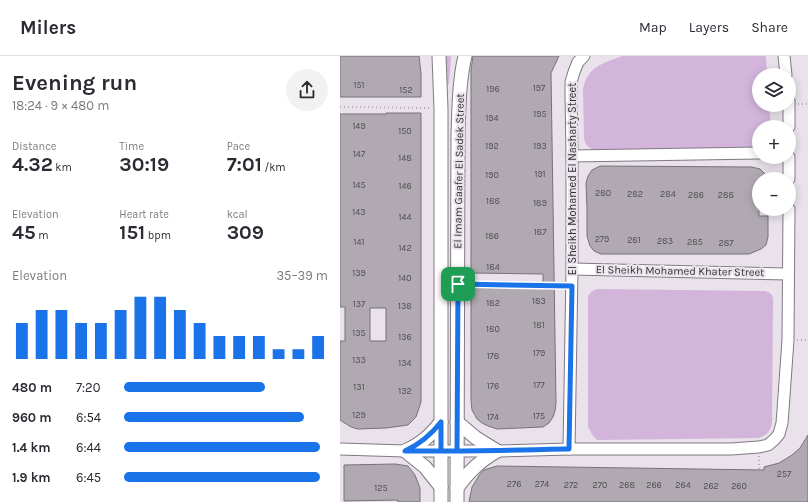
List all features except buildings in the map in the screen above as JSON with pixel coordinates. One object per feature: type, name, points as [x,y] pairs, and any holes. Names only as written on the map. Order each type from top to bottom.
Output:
[{"type":"street","name":"El Imam Gaafer El Sadek Street","points":[[439,56],[441,109],[441,502]]},
{"type":"street","name":"El Imam Gaafer El Sadek Street","points":[[458,502],[457,422],[459,112],[462,66],[465,56]]},
{"type":"street","name":"El Sheikh Mohamed El Nasharty Street","points":[[569,449],[572,286],[571,82],[578,62],[584,56]]},
{"type":"street","points":[[784,56],[785,68]]},
{"type":"street","points":[[572,156],[752,153]]},
{"type":"street","points":[[340,448],[405,451],[497,451],[569,449],[731,449],[768,445],[778,434],[782,422],[788,340],[789,216]]},
{"type":"street","name":"El Sheikh Mohamed Khater Street","points":[[572,269],[788,274]]},
{"type":"street","points":[[405,451],[425,439],[441,422]]},
{"type":"street","points":[[457,422],[476,438],[497,451]]},
{"type":"street","points":[[405,451],[425,467],[441,487]]},
{"type":"street","points":[[457,488],[474,466],[497,451]]},
{"type":"path","points":[[340,107],[441,109]]},
{"type":"path","points":[[458,284],[572,286]]},
{"type":"path","points":[[759,447],[760,502]]},
{"type":"shaded area","points":[[444,56],[451,56],[449,84],[445,84]]},
{"type":"shaded area","points":[[622,56],[766,56],[767,68],[752,68],[752,112],[770,112],[770,120],[752,120],[752,149],[593,150],[587,145],[584,138],[583,89],[588,75],[597,67]]},
{"type":"shaded area","points":[[597,289],[765,291],[772,295],[772,424],[769,431],[765,435],[758,438],[597,440],[588,427],[588,296],[591,292]]},
{"type":"route","points":[[458,284],[457,451],[405,451],[425,439],[441,422],[441,451],[457,451],[497,451],[569,449],[572,286],[458,284]]}]
